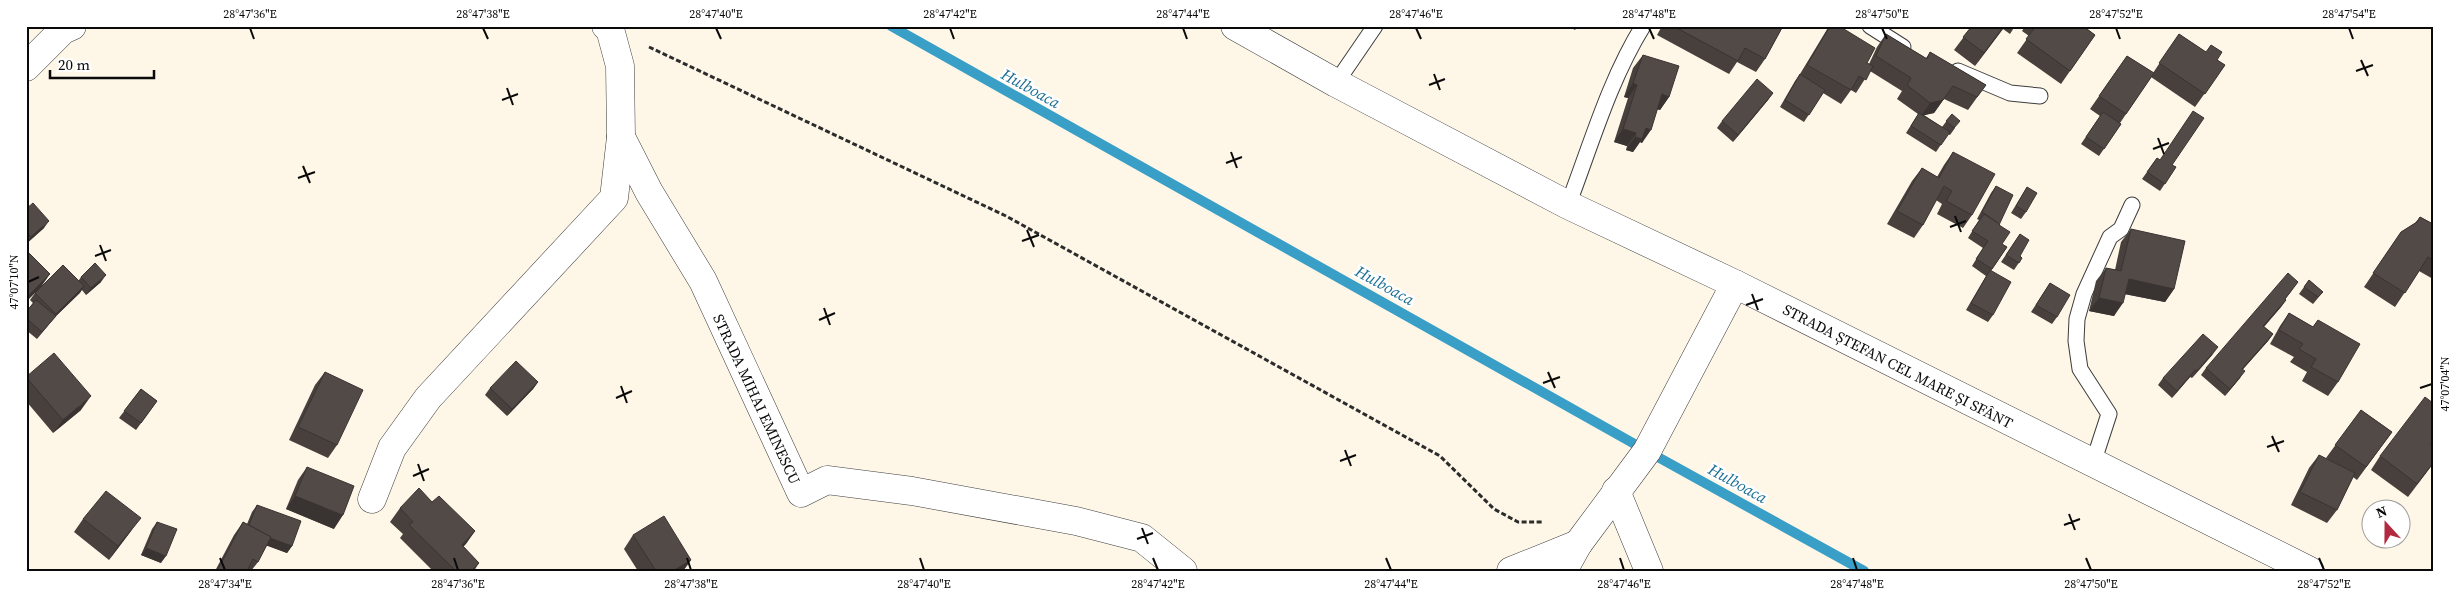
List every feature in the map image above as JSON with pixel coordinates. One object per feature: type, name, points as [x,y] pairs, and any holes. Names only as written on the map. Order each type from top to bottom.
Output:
[{"type":"street","name":"STRADA ȘTEFAN CEL MARE ȘI SFÂNT","points":[[1235,26],[1336,83],[1568,205],[1735,284],[2310,571]]},
{"type":"street","points":[[26,67],[65,27]]},
{"type":"street","name":"STRADA MIHAI EMINESCU","points":[[372,499],[392,448],[428,398],[614,198],[621,136],[620,66],[608,28]]},
{"type":"street","name":"STRADA MIHAI EMINESCU","points":[[621,136],[649,192],[703,282],[800,493],[827,480],[912,491],[1076,521],[1142,538],[1183,571]]},
{"type":"street","points":[[1563,571],[1578,544],[1647,451],[1735,284]]},
{"type":"street","points":[[1616,491],[1649,571]]},
{"type":"street","points":[[1511,571],[1578,544]]},
{"type":"lane","points":[[1336,83],[1375,26]]},
{"type":"lane","points":[[1568,205],[1613,86],[1631,46],[1643,26]]},
{"type":"lane","points":[[1870,26],[1915,55]]},
{"type":"lane","points":[[1946,67],[2010,93],[2040,96]]},
{"type":"lane","points":[[2092,463],[2109,414],[2080,369],[2076,319],[2084,294],[2110,237],[2121,229],[2132,205]]},
{"type":"path","points":[[608,28],[1006,216],[1440,456],[1494,509],[1518,522],[1548,522]]},
{"type":"building","points":[[1673,26],[1783,26],[1765,59],[1745,48],[1738,61]]},
{"type":"building","points":[[1830,26],[1839,26],[1875,48],[1867,63],[1873,66],[1866,80],[1859,76],[1851,90],[1807,65]]},
{"type":"building","points":[[1972,26],[2004,26],[1984,53],[1963,37]]},
{"type":"building","points":[[2036,26],[2083,26],[2095,35],[2070,71],[2026,39]]},
{"type":"building","points":[[1886,34],[1927,59],[1930,52],[1986,85],[1977,97],[1953,86],[1943,100],[1930,103],[1907,85],[1911,78],[1876,56]]},
{"type":"building","points":[[2179,34],[2206,52],[2211,45],[2222,52],[2217,60],[2225,65],[2205,94],[2159,63]]},
{"type":"building","points":[[1643,55],[1679,66],[1669,97],[1662,94],[1651,130],[1646,128],[1642,139],[1635,137],[1636,133],[1623,129],[1637,85],[1633,83]]},
{"type":"building","points":[[2127,56],[2154,73],[2126,114],[2099,96]]},
{"type":"building","points":[[1800,74],[1825,90],[1809,115],[1785,100]]},
{"type":"building","points":[[1757,79],[1773,93],[1738,135],[1722,121]]},
{"type":"building","points":[[2193,111],[2204,118],[2172,165],[2176,167],[2165,184],[2147,172],[2157,158],[2160,160]]},
{"type":"building","points":[[2103,112],[2121,124],[2104,149],[2086,137]]},
{"type":"building","points":[[1919,113],[1950,132],[1941,145],[1911,126]]},
{"type":"building","points":[[1952,114],[1960,121],[1954,128],[1946,121]]},
{"type":"building","points":[[1953,152],[1995,174],[1972,215],[1946,201],[1952,191],[1944,186],[1923,225],[1897,211],[1922,168],[1939,178]]},
{"type":"building","points":[[1996,186],[2013,195],[1999,225],[2010,232],[2002,244],[2007,247],[1992,269],[1976,259],[1988,241],[1972,231],[1984,214],[1998,223],[1982,212]]},
{"type":"building","points":[[2027,187],[2037,193],[2026,212],[2016,206]]},
{"type":"building","points":[[33,203],[49,221],[31,237],[26,231],[26,209]]},
{"type":"building","points":[[2420,217],[2433,224],[2433,260],[2428,257],[2405,293],[2373,273],[2401,232],[2417,222]]},
{"type":"building","points":[[2131,229],[2185,241],[2174,289],[2129,279],[2123,303],[2099,298],[2106,268],[2121,271]]},
{"type":"building","points":[[2020,234],[2029,240],[2020,256],[2022,258],[2019,263],[2006,255]]},
{"type":"building","points":[[26,250],[50,274],[26,298]]},
{"type":"building","points":[[95,263],[106,275],[91,288],[81,277]]},
{"type":"building","points":[[63,265],[84,286],[56,314],[35,293]]},
{"type":"building","points":[[1990,270],[2011,282],[1993,315],[1971,303]]},
{"type":"building","points":[[2288,273],[2298,282],[2286,300],[2263,326],[2273,334],[2242,369],[2245,371],[2230,389],[2206,368]]},
{"type":"building","points":[[2309,280],[2323,292],[2318,297],[2304,287]]},
{"type":"building","points":[[2050,283],[2070,295],[2057,317],[2036,305]]},
{"type":"building","points":[[36,300],[56,316],[42,332],[26,318],[26,312]]},
{"type":"building","points":[[2289,313],[2313,327],[2318,320],[2360,344],[2338,382],[2311,367],[2316,359],[2299,349],[2303,344],[2279,330]]},
{"type":"building","points":[[2203,334],[2218,347],[2177,391],[2163,378]]},
{"type":"building","points":[[54,353],[91,396],[63,420],[26,377]]},
{"type":"building","points":[[516,361],[538,382],[512,409],[490,388]]},
{"type":"building","points":[[325,372],[363,390],[337,445],[298,427]]},
{"type":"building","points":[[141,389],[157,401],[141,423],[124,411]]},
{"type":"building","points":[[2425,397],[2433,403],[2433,440],[2430,444],[2433,446],[2433,463],[2417,484],[2380,456]]},
{"type":"building","points":[[2361,410],[2392,432],[2366,467],[2335,445]]},
{"type":"building","points":[[2319,455],[2355,473],[2337,510],[2300,492]]},
{"type":"building","points":[[307,467],[354,486],[343,515],[295,496]]},
{"type":"building","points":[[419,488],[432,502],[439,496],[475,531],[462,545],[479,563],[471,571],[456,571],[409,525],[413,522],[400,508]]},
{"type":"building","points":[[106,491],[141,518],[118,546],[83,519]]},
{"type":"building","points":[[257,505],[301,521],[292,546],[270,538],[249,525]]},
{"type":"building","points":[[664,516],[691,560],[673,571],[656,571],[633,535]]},
{"type":"building","points":[[157,522],[177,529],[166,556],[146,548]]},
{"type":"building","points":[[243,522],[271,537],[258,562],[253,559],[247,571],[217,571]]},
{"type":"waterway","name":"Hulboaca","points":[[891,26],[1864,571]]}]
